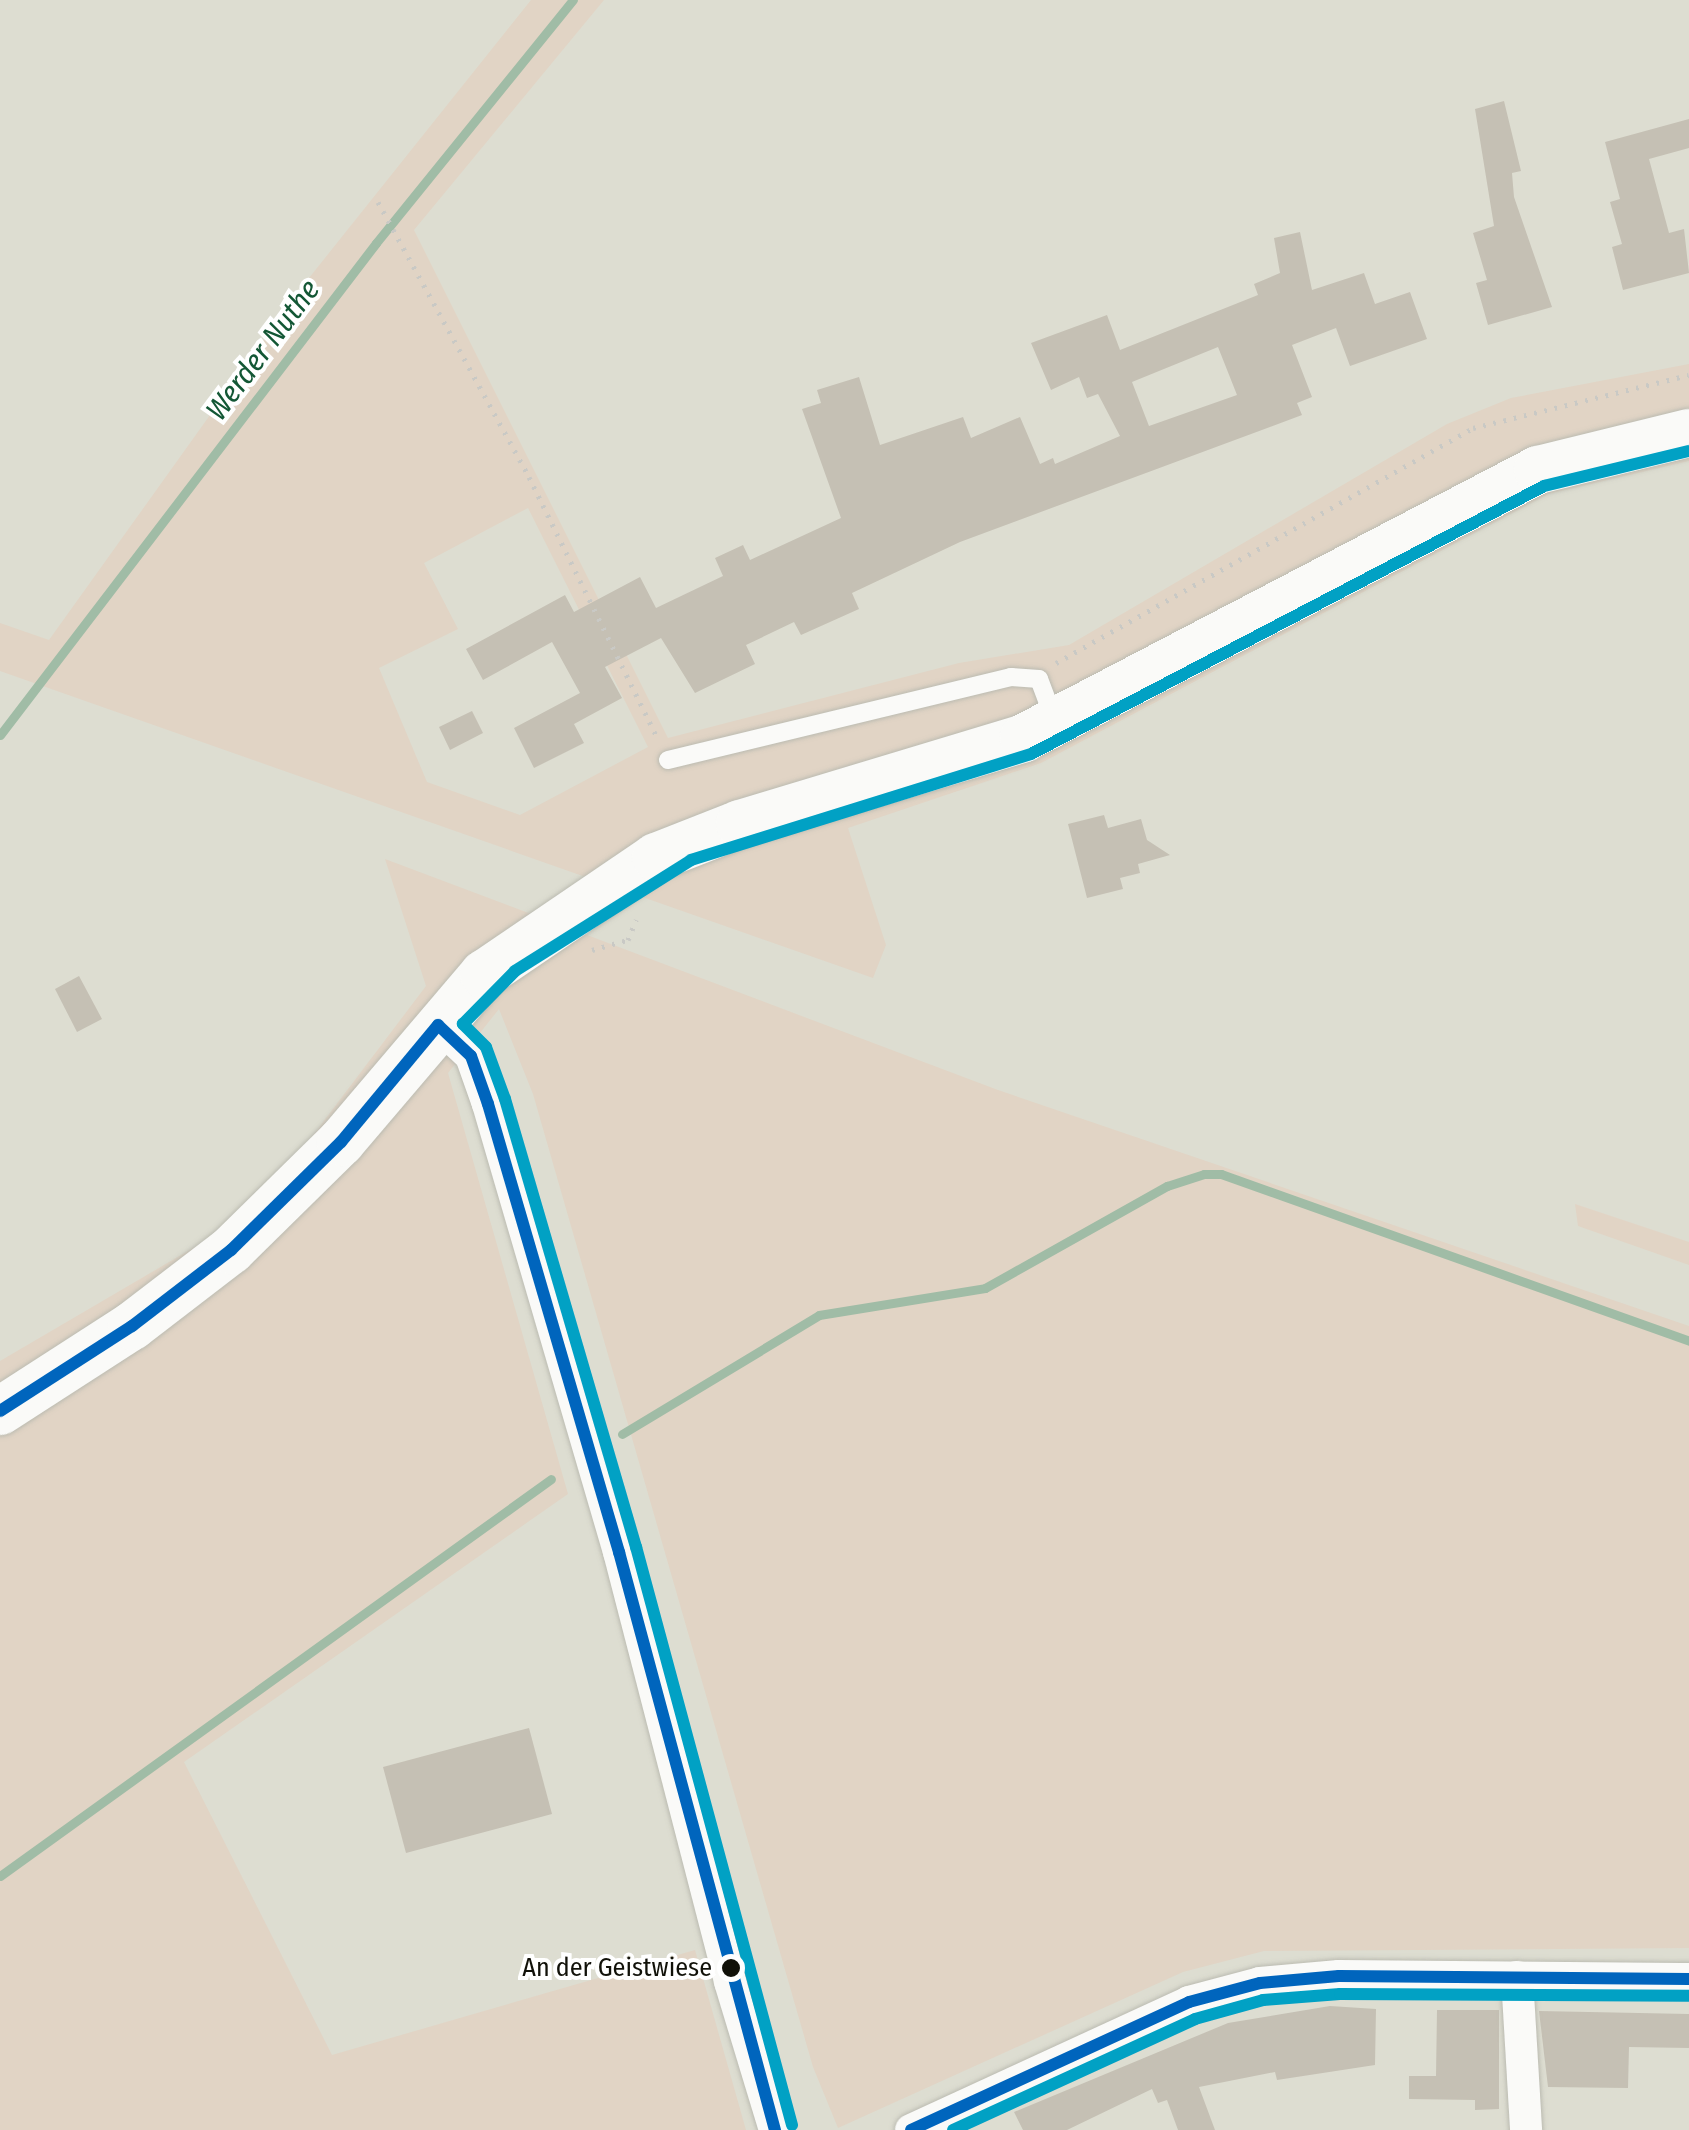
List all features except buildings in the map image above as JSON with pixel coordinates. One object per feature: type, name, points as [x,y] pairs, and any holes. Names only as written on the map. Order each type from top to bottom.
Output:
[{"type":"main road","points":[[0,1411],[182,1290],[316,1169],[438,1025],[504,956],[656,857],[1056,724],[1538,470],[1689,433]]},
{"type":"street","points":[[438,1025],[470,1056],[488,1104],[619,1552],[734,1999],[776,2130]]},
{"type":"street","points":[[912,2130],[1189,2002],[1260,1983],[1339,1976],[1689,1980]]},
{"type":"street","points":[[1517,1977],[1526,2130]]},
{"type":"lane","points":[[668,760],[919,702],[980,682],[1039,678],[1056,724]]},
{"type":"path","points":[[378,202],[404,242],[668,760]]},
{"type":"path","points":[[1039,678],[1063,656],[1473,428],[1689,375]]},
{"type":"shaded area","points":[[531,0],[604,0],[414,230],[668,738],[959,663],[1069,645],[1447,424],[1511,398],[1689,364],[1689,461],[1548,494],[1041,763],[848,828],[886,945],[873,978],[0,671],[0,623],[49,640],[301,288]],"holes":[[[528,508],[648,747],[520,815],[427,782],[379,668],[458,629],[424,563]]]},
{"type":"shaded area","points":[[385,859],[998,1090],[1689,1326],[1689,1948],[1264,1951],[1183,1972],[838,2128],[813,2067],[533,1094],[499,1009],[448,1073],[568,1494],[184,1762],[332,2055],[695,1950],[746,2130],[0,2130],[0,1361],[234,1224],[286,1171],[426,986]]},
{"type":"shaded area","points":[[1575,1204],[1689,1242],[1689,1265],[1578,1226]]},
{"type":"waterway","name":"Werder Nuthe","points":[[0,735],[376,243],[573,0]]},
{"type":"waterway","points":[[622,1434],[819,1315],[985,1288],[1167,1186],[1204,1174],[1221,1174],[1689,1341]]},
{"type":"waterway","points":[[0,1876],[551,1479]]},
{"type":"transit line","points":[[792,2125],[636,1547],[505,1099],[486,1047],[463,1024],[515,971],[691,860],[1031,754],[1544,486],[1689,451]]},
{"type":"transit line","points":[[438,1025],[471,1056],[488,1104],[619,1552],[775,2130]]},
{"type":"transit line","points":[[0,1411],[132,1326],[231,1250],[341,1142],[438,1025]]},
{"type":"transit line","points":[[911,2130],[1189,2002],[1260,1983],[1339,1976],[1689,1979]]},
{"type":"transit line","points":[[953,2130],[1195,2019],[1263,2000],[1340,1994],[1689,1996]]},
{"type":"place","name":"An der Geistwiese","points":[[731,1968]]}]
